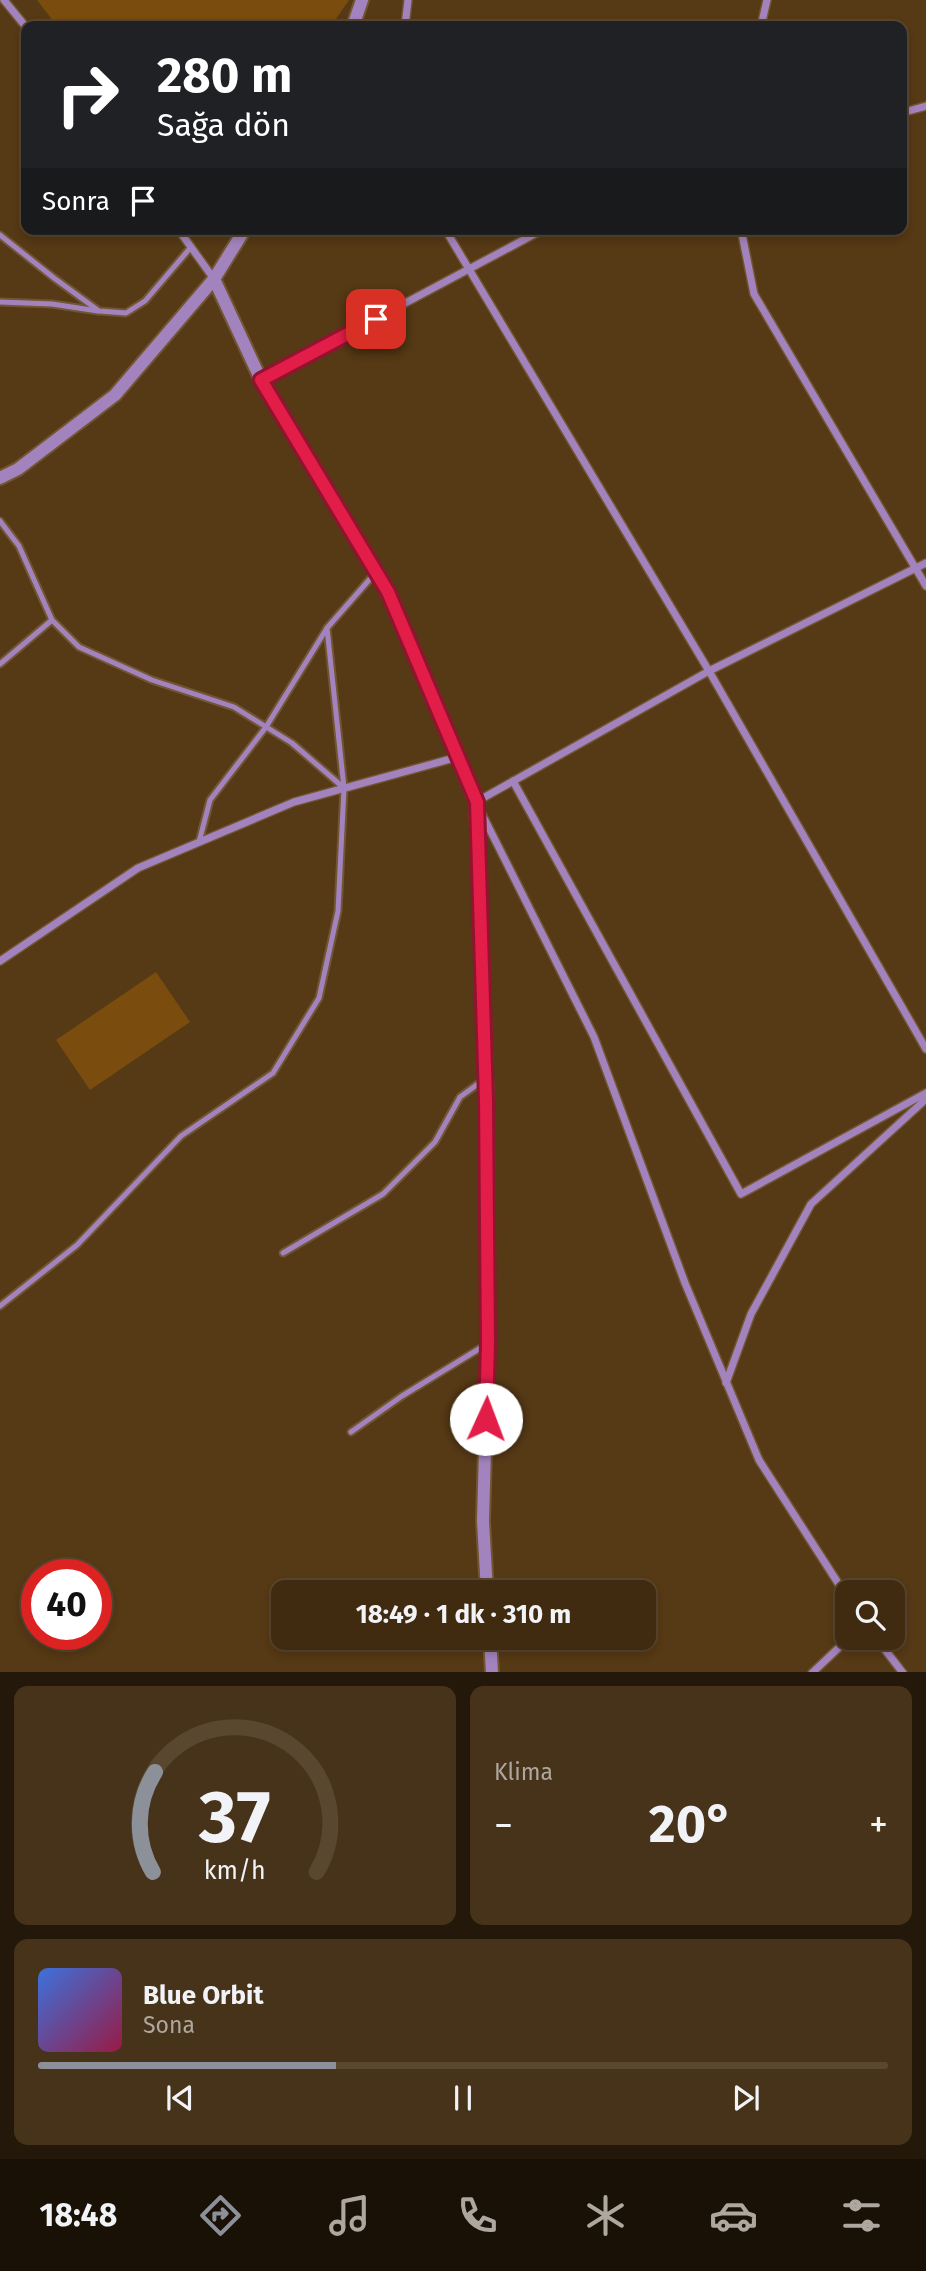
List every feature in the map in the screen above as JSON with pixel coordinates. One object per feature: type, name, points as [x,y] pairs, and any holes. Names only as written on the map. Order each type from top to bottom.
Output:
[{"type":"street","points":[[4,0],[21,21]]},
{"type":"street","points":[[355,21],[362,0]]},
{"type":"street","points":[[406,21],[408,0]]},
{"type":"street","points":[[762,21],[767,0]]},
{"type":"street","points":[[907,111],[926,106]]},
{"type":"street","points":[[182,235],[214,279],[261,380],[388,592],[477,802],[594,1037],[685,1283],[759,1460],[836,1580]]},
{"type":"street","points":[[0,478],[18,468],[115,395],[214,279],[241,235]]},
{"type":"street","points":[[448,235],[709,671],[926,1049]]},
{"type":"street","points":[[261,380],[533,235]]},
{"type":"street","points":[[742,235],[754,294],[926,586]]},
{"type":"street","points":[[477,802],[709,671],[926,563]]},
{"type":"street","points":[[0,961],[138,868],[294,802],[458,757]]},
{"type":"street","points":[[513,781],[741,1194],[926,1093]]},
{"type":"street","points":[[477,802],[486,1078],[488,1343],[483,1521],[486,1580]]},
{"type":"street","points":[[726,1383],[751,1314],[811,1204],[926,1100]]},
{"type":"street","points":[[491,1650],[492,1672]]},
{"type":"street","points":[[811,1672],[836,1650]]},
{"type":"street","points":[[886,1650],[903,1672]]},
{"type":"lane","points":[[0,234],[99,311]]},
{"type":"lane","points":[[0,302],[52,304],[126,313],[145,301],[191,247]]},
{"type":"lane","points":[[0,522],[19,546],[52,620],[79,647],[152,680],[234,707],[292,743],[344,788]]},
{"type":"lane","points":[[199,842],[210,800],[266,727],[327,628],[376,572]]},
{"type":"lane","points":[[0,664],[52,620]]},
{"type":"lane","points":[[0,1306],[77,1245],[181,1136],[273,1073],[319,998],[338,911],[344,788],[327,628]]},
{"type":"lane","points":[[283,1253],[383,1194],[435,1142],[460,1097],[486,1078]]},
{"type":"lane","points":[[351,1432],[402,1396],[488,1343]]},
{"type":"shaded area","points":[[37,0],[349,0],[334,21],[53,21]]},
{"type":"shaded area","points":[[156,972],[190,1022],[90,1090],[56,1040]]},
{"type":"route","points":[[376,319],[261,380],[388,592],[477,802],[486,1100],[486,1419]]}]
